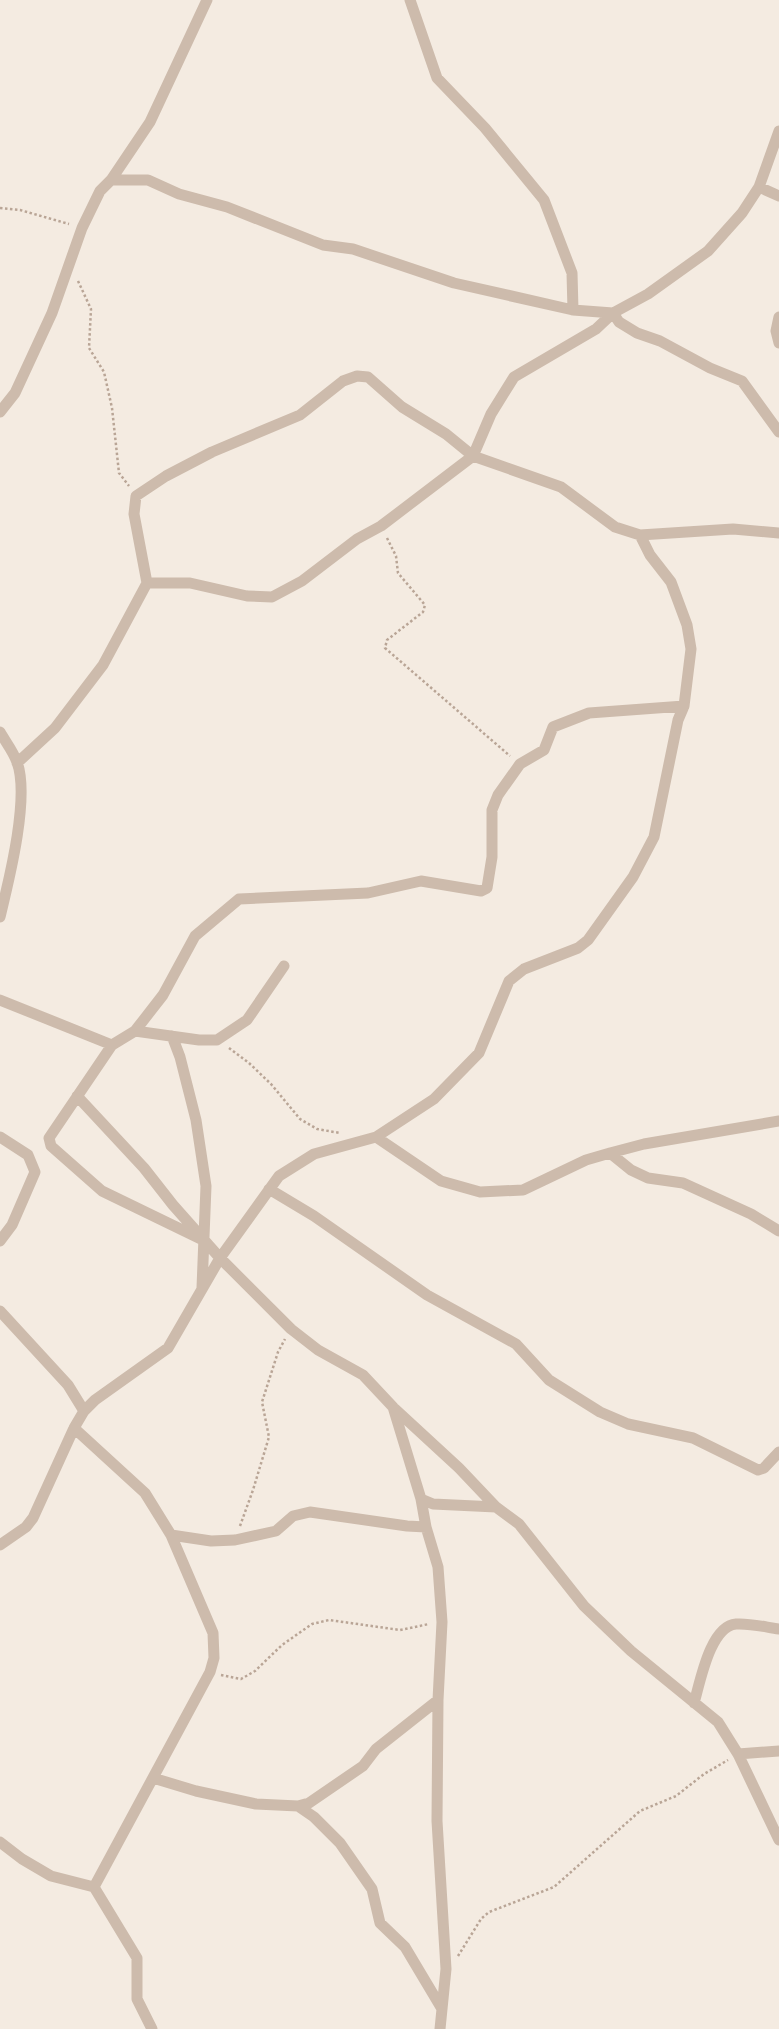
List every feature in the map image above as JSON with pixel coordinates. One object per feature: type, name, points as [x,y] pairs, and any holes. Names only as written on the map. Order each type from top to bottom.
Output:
[{"type":"street","points":[[0,412],[15,393],[52,313],[82,228],[100,191],[111,180],[150,122],[207,0]]},
{"type":"street","points":[[410,0],[437,78],[485,128],[544,200],[572,272],[574,310]]},
{"type":"street","points":[[147,583],[190,583],[246,596],[272,598],[302,581],[357,539],[381,526],[474,456],[491,414],[514,377],[596,328],[613,313],[648,294],[708,251],[742,214],[759,187],[779,131]]},
{"type":"street","points":[[111,180],[148,180],[179,194],[227,207],[323,245],[353,249],[454,283],[574,310],[613,313]]},
{"type":"street","points":[[759,187],[779,196]]},
{"type":"street","points":[[613,313],[619,322],[637,333],[660,340],[710,368],[742,381],[779,432]]},
{"type":"street","points":[[779,317],[776,331],[779,343]]},
{"type":"street","points":[[17,763],[55,728],[103,665],[147,583],[134,514],[136,496],[166,476],[212,452],[300,415],[343,381],[357,376],[368,377],[402,407],[446,434],[474,456],[561,487],[615,527],[640,535],[733,529],[779,533]]},
{"type":"street","points":[[0,1545],[26,1527],[33,1518],[74,1428],[84,1412],[95,1400],[168,1348],[220,1258],[280,1176],[314,1154],[376,1137],[434,1099],[479,1053],[509,980],[524,969],[578,948],[588,940],[633,877],[654,837],[678,720],[684,706],[691,650],[687,626],[671,582],[650,555],[640,535]]},
{"type":"street","points":[[203,1240],[102,1191],[51,1146],[49,1138],[112,1045],[135,1030],[163,995],[195,936],[239,899],[368,893],[421,882],[481,891],[487,888],[492,857],[492,810],[498,795],[520,764],[544,750],[553,727],[589,713],[684,706]]},
{"type":"street","points":[[0,732],[17,763],[20,788],[19,826],[0,917]]},
{"type":"street","points":[[135,1030],[199,1040],[217,1040],[247,1020],[284,966]]},
{"type":"street","points":[[0,1000],[112,1045]]},
{"type":"street","points":[[172,1036],[180,1057],[196,1120],[206,1186],[202,1291]]},
{"type":"street","points":[[77,1096],[144,1168],[203,1240],[291,1329],[318,1350],[363,1375],[459,1468],[496,1507],[519,1524],[584,1606],[631,1650],[718,1722],[738,1754],[779,1840]]},
{"type":"street","points":[[376,1137],[442,1181],[480,1192],[523,1190],[586,1160],[644,1144],[779,1122]]},
{"type":"street","points":[[0,1137],[28,1155],[35,1172],[12,1225],[0,1241]]},
{"type":"street","points":[[610,1153],[631,1170],[648,1178],[683,1183],[751,1214],[779,1231]]},
{"type":"street","points":[[269,1189],[314,1216],[427,1295],[516,1344],[549,1380],[600,1412],[628,1424],[693,1438],[758,1470],[764,1468],[779,1452]]},
{"type":"street","points":[[0,1311],[68,1385],[84,1412]]},
{"type":"street","points":[[394,1407],[438,1567],[442,1622],[438,1700],[438,1821],[446,1969],[440,2029]]},
{"type":"street","points":[[74,1428],[145,1493],[171,1535],[213,1634],[214,1658],[210,1672],[94,1887]]},
{"type":"street","points":[[421,1500],[433,1504],[496,1507]]},
{"type":"street","points":[[171,1535],[211,1541],[235,1540],[276,1530],[293,1516],[310,1512],[426,1527]]},
{"type":"street","points":[[694,1703],[712,1644],[723,1630],[735,1624],[779,1629]]},
{"type":"street","points":[[153,1778],[196,1791],[256,1804],[298,1806],[309,1803],[363,1766],[376,1749],[438,1700]]},
{"type":"street","points":[[738,1754],[779,1751]]},
{"type":"street","points":[[298,1806],[314,1816],[340,1843],[372,1889],[380,1923],[405,1947],[442,2009]]},
{"type":"street","points":[[0,1842],[22,1859],[51,1876],[94,1887],[137,1958],[137,1999],[152,2029]]},
{"type":"path","points":[[0,208],[20,210],[82,228]]},
{"type":"path","points":[[68,267],[78,282],[91,309],[89,348],[104,372],[112,408],[120,473],[136,496]]},
{"type":"path","points":[[381,526],[396,556],[398,573],[425,605],[423,612],[387,640],[385,648],[520,764]]},
{"type":"path","points":[[217,1040],[250,1063],[271,1084],[300,1119],[317,1130],[343,1134]]},
{"type":"path","points":[[235,1540],[269,1437],[262,1402],[278,1352],[291,1329]]},
{"type":"path","points":[[210,1672],[234,1679],[241,1679],[255,1672],[282,1645],[312,1624],[329,1620],[400,1630],[442,1622]]},
{"type":"path","points":[[446,1969],[463,1952],[481,1919],[489,1912],[554,1887],[640,1811],[676,1796],[704,1774],[738,1754]]}]
